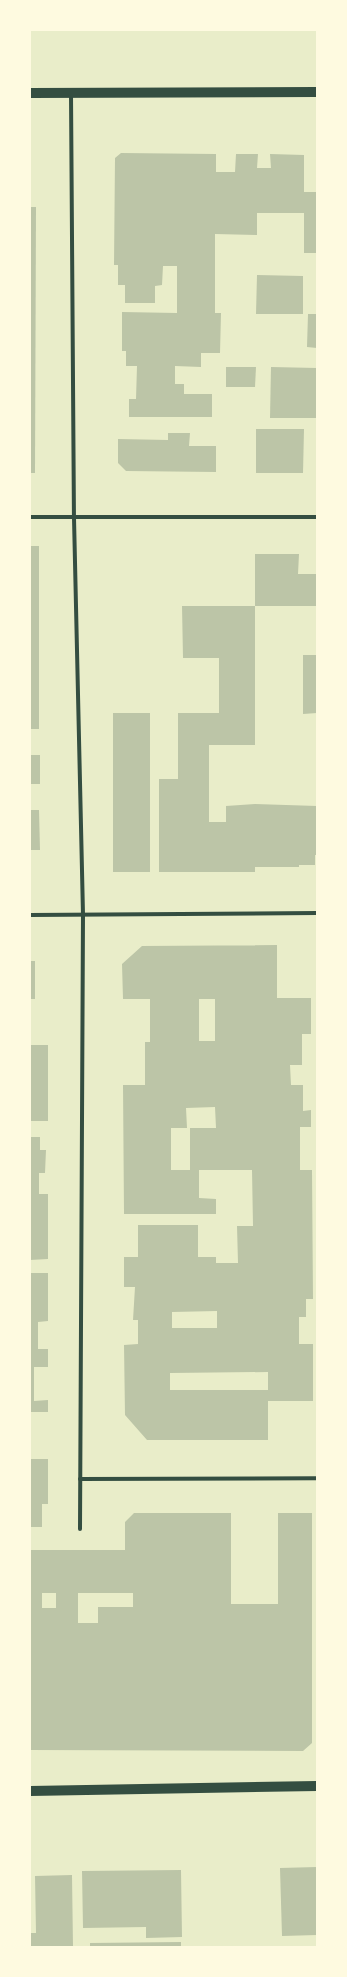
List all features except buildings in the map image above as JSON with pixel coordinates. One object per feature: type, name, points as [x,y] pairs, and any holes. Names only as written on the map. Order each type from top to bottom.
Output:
[{"type":"main road","points":[[30,94],[317,92]]},
{"type":"main road","points":[[30,1791],[317,1786]]},
{"type":"street","points":[[71,93],[74,518],[82,915],[80,1529]]},
{"type":"street","points":[[30,517],[317,518]]},
{"type":"street","points":[[30,915],[317,913]]},
{"type":"street","points":[[80,1479],[317,1478]]}]
